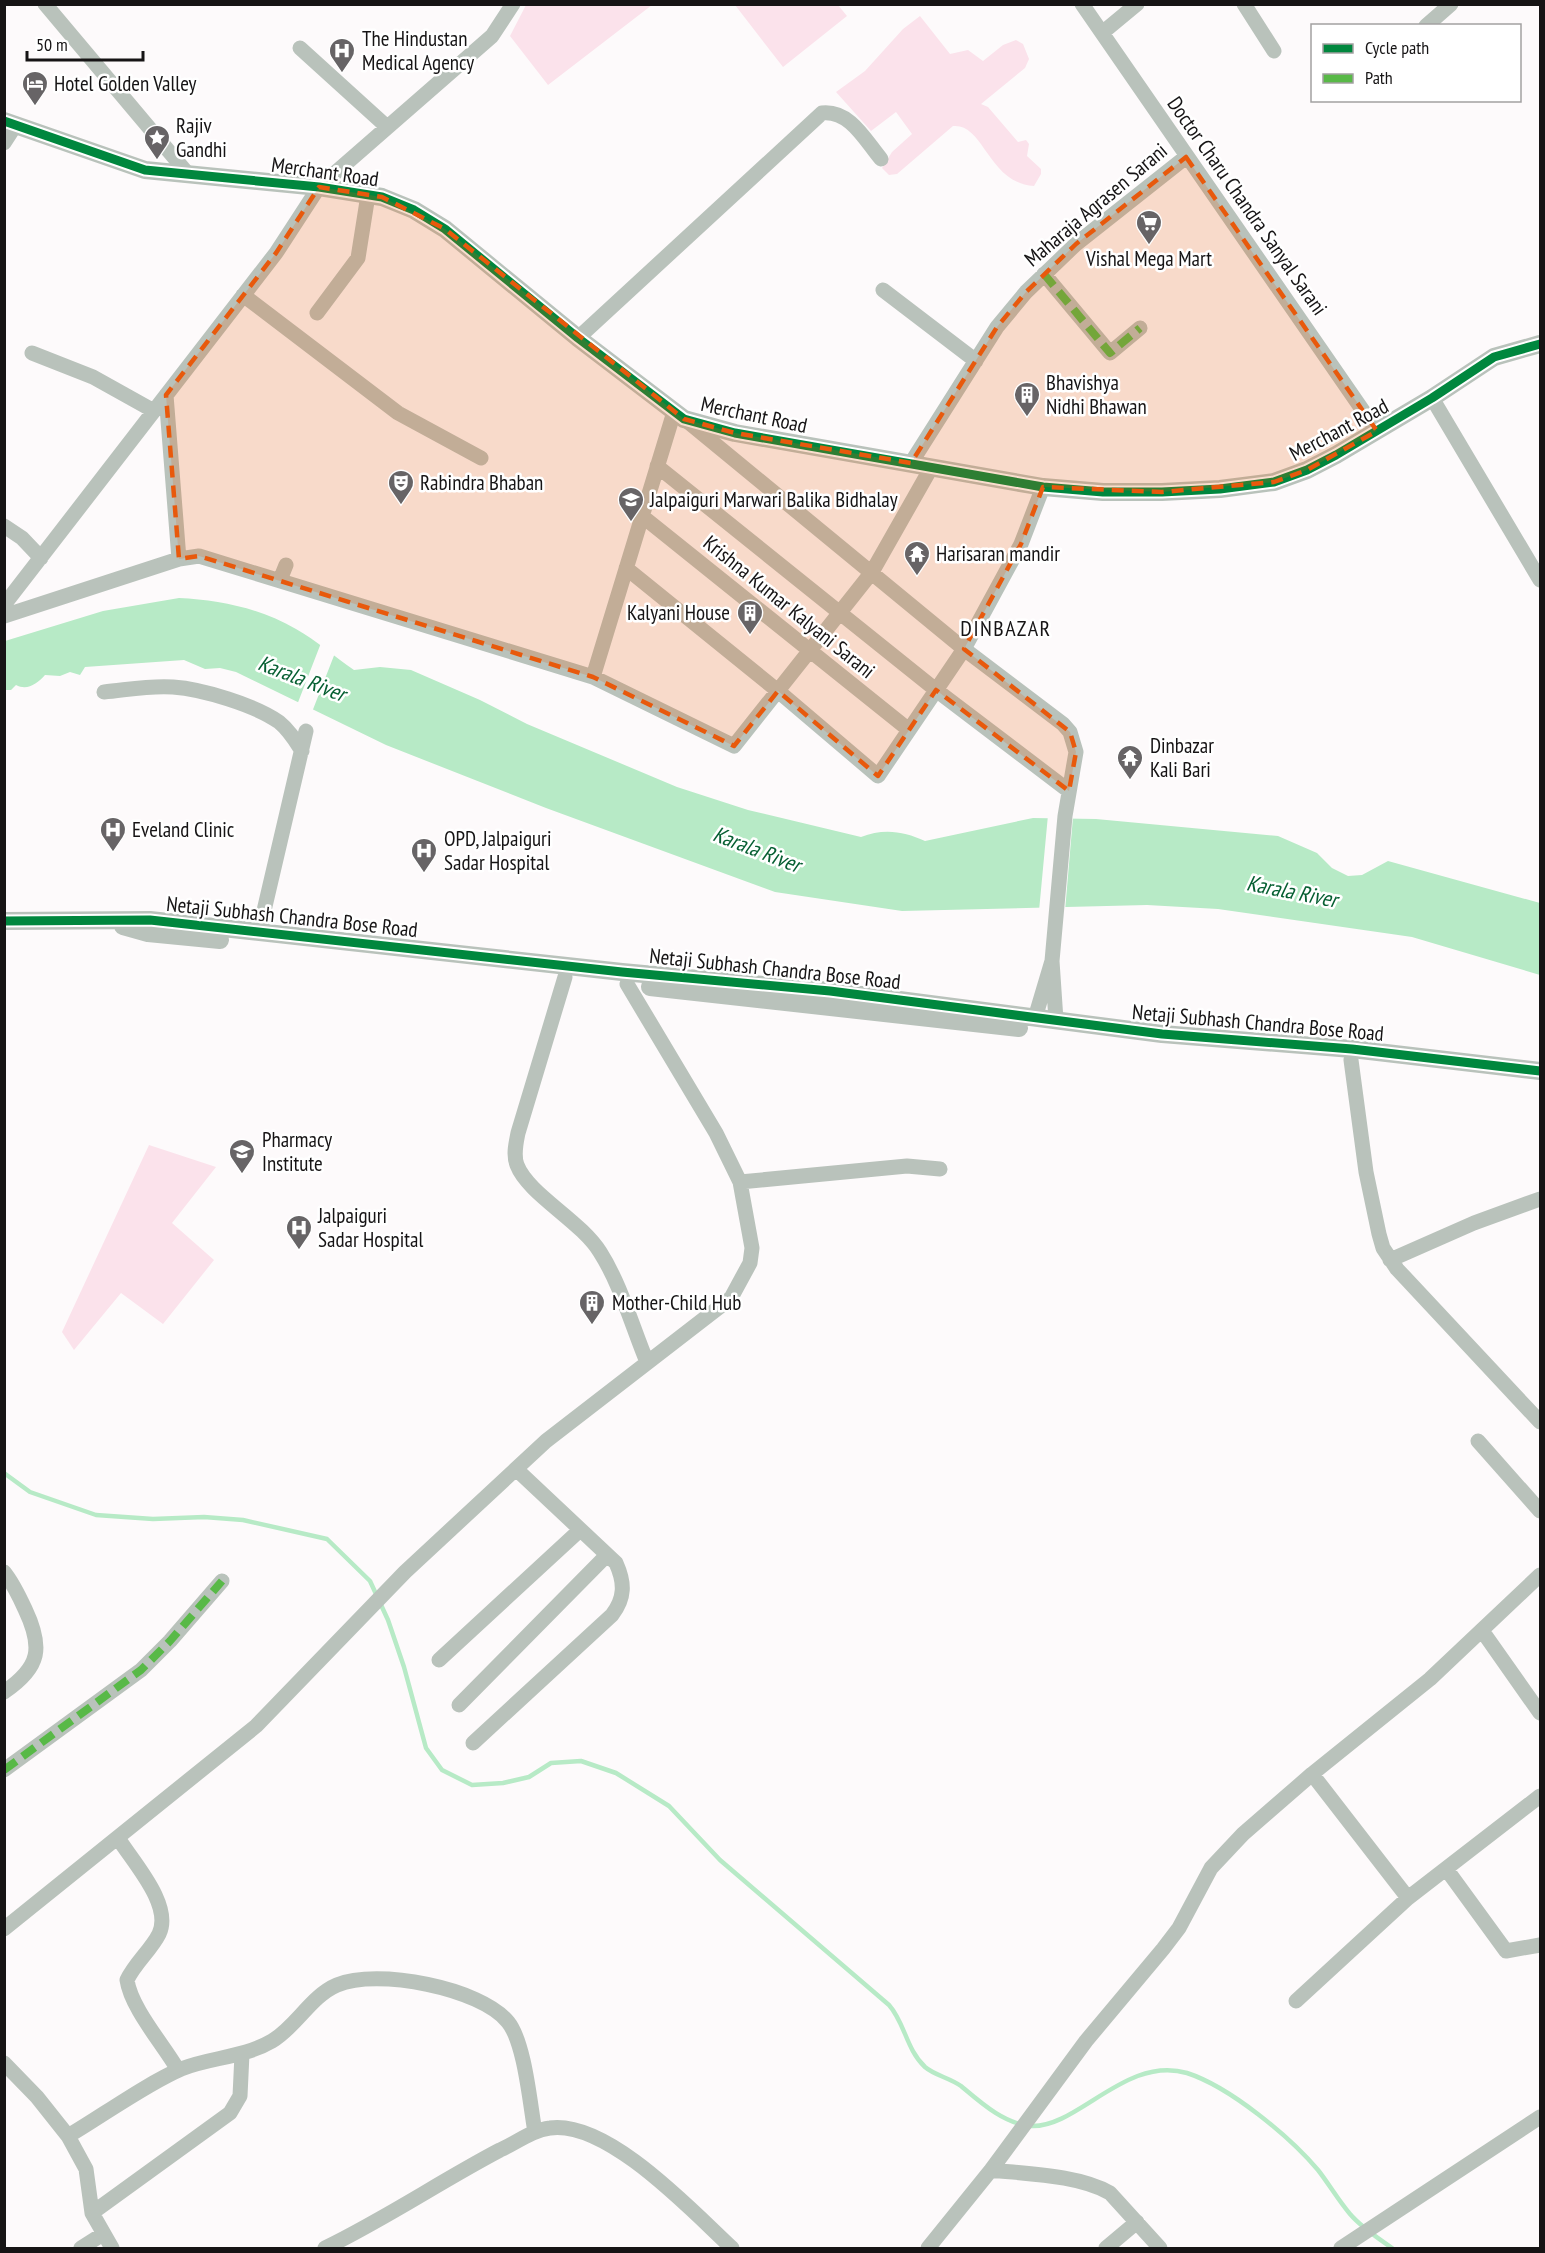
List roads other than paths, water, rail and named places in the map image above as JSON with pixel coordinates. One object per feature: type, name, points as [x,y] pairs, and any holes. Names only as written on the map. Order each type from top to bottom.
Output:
[{"type":"street","points":[[45,4],[188,174]]},
{"type":"street","points":[[4,605],[276,253],[318,187],[492,36],[513,4]]},
{"type":"street","name":"Doctor Charu Chandra Sanyal Sarani","points":[[1082,4],[1377,431]]},
{"type":"street","points":[[1102,33],[1137,4]]},
{"type":"street","points":[[1244,4],[1274,51]]},
{"type":"street","points":[[1428,24],[1451,4]]},
{"type":"street","points":[[300,48],[386,126]]},
{"type":"street","points":[[578,338],[822,113],[841,114],[881,159]]},
{"type":"street","points":[[4,143],[10,123]]},
{"type":"street","name":"Merchant Road","points":[[10,123],[146,170],[318,187],[382,197],[414,210],[445,229],[578,338],[679,416],[735,433],[1043,487],[1103,492],[1162,492],[1220,489],[1274,482],[1307,470],[1377,431],[1494,357],[1540,344]]},
{"type":"street","name":"Maharaja Agrasen Sarani","points":[[911,463],[1006,315],[1044,274],[1100,224],[1186,157]]},
{"type":"street","points":[[317,313],[358,258],[368,195]]},
{"type":"street","points":[[1044,274],[1110,353],[1140,328]]},
{"type":"street","points":[[883,290],[976,361]]},
{"type":"street","points":[[243,295],[398,413],[481,458]]},
{"type":"street","points":[[32,353],[93,377],[154,411]]},
{"type":"street","points":[[166,395],[179,559]]},
{"type":"street","points":[[1432,398],[1540,579]]},
{"type":"street","points":[[593,677],[657,466],[679,416],[872,572],[964,650],[1070,732],[1076,752],[1065,816],[1052,961],[1056,1020]]},
{"type":"street","points":[[657,466],[936,690],[1069,791]]},
{"type":"street","points":[[4,616],[179,559],[199,556],[452,626],[593,677],[734,746],[872,572],[931,468]]},
{"type":"street","points":[[626,568],[778,691],[878,776],[964,650],[1021,543],[1043,487]]},
{"type":"street","name":"Krishna Kumar Kalyani Sarani","points":[[642,516],[909,730]]},
{"type":"street","points":[[4,526],[22,538],[41,558]]},
{"type":"street","points":[[280,580],[286,565]]},
{"type":"street","points":[[104,692],[172,687],[212,695],[278,722],[292,735],[302,751]]},
{"type":"street","points":[[259,932],[306,731]]},
{"type":"street","name":"Netaji Subhash Chandra Bose Road","points":[[4,921],[150,920],[624,978],[1162,1038],[1540,1071]]},
{"type":"street","name":"Netaji Subhash Chandra Bose Road","points":[[106,922],[148,933],[564,977],[624,978],[830,991],[1056,1020],[1162,1038]]},
{"type":"street","points":[[1035,1018],[1052,961]]},
{"type":"street","points":[[564,977],[518,1133],[515,1153],[517,1166],[527,1180],[592,1240],[611,1271],[647,1362]]},
{"type":"street","points":[[4,1929],[256,1726],[366,1616],[405,1572],[546,1441],[731,1298],[750,1263],[752,1248],[740,1182],[716,1133],[624,978]]},
{"type":"street","points":[[1351,1054],[1366,1172],[1383,1248],[1390,1260],[1540,1422]]},
{"type":"street","name":"Netaji Subhash Chandra Bose Road","points":[[1351,1054],[1540,1081]]},
{"type":"street","points":[[740,1182],[907,1166],[940,1169]]},
{"type":"street","points":[[1390,1260],[1474,1223],[1540,1199]]},
{"type":"street","points":[[1478,1441],[1540,1511]]},
{"type":"street","points":[[473,1743],[612,1615],[620,1604],[623,1592],[622,1576],[616,1563],[516,1469]]},
{"type":"street","points":[[439,1660],[580,1530]]},
{"type":"street","points":[[459,1706],[607,1555]]},
{"type":"street","points":[[4,1572],[9,1589],[35,1631],[38,1643],[36,1655],[26,1675],[4,1692]]},
{"type":"street","points":[[928,2248],[991,2170],[1086,2041],[1179,1928],[1211,1868],[1243,1834],[1312,1774],[1430,1679],[1483,1632],[1540,1575]]},
{"type":"street","points":[[4,1770],[141,1670],[170,1641],[222,1581]]},
{"type":"street","points":[[1483,1632],[1540,1713]]},
{"type":"street","points":[[1312,1774],[1408,1898]]},
{"type":"street","points":[[1296,2001],[1408,1898],[1540,1796]]},
{"type":"street","points":[[118,1838],[159,1901],[164,1913],[158,1936],[127,1980],[128,1990],[133,2003],[159,2038],[178,2070]]},
{"type":"street","points":[[1447,1870],[1506,1951],[1540,1944]]},
{"type":"street","points":[[68,2136],[178,2070],[200,2062],[242,2054],[273,2041],[337,1985],[357,1980],[406,1980],[437,1986],[497,2012],[508,2023],[515,2035],[522,2060],[535,2132]]},
{"type":"street","points":[[92,2213],[230,2113],[240,2096],[242,2054]]},
{"type":"street","points":[[4,2063],[37,2097],[68,2136],[86,2169],[92,2213],[112,2248]]},
{"type":"street","points":[[1341,2248],[1540,2117]]},
{"type":"street","points":[[336,2246],[446,2178],[535,2132],[550,2127],[588,2135],[632,2158],[732,2248]]},
{"type":"street","points":[[991,2170],[1050,2177],[1101,2187],[1110,2193],[1160,2248]]},
{"type":"street","points":[[1106,2248],[1137,2222]]},
{"type":"street","points":[[81,2248],[103,2234]]},
{"type":"water","name":"Karala River","points":[[179,598],[224,603],[254,610],[303,633],[354,670],[380,667],[411,670],[480,700],[527,724],[677,787],[748,810],[861,837],[877,832],[893,832],[925,841],[1033,818],[1096,819],[1278,836],[1317,853],[1332,868],[1348,876],[1362,875],[1388,861],[1540,903],[1540,975],[1412,937],[1218,909],[1147,905],[902,911],[775,892],[546,808],[386,745],[236,672],[220,668],[205,669],[184,660],[85,667],[80,675],[70,672],[60,676],[45,675],[32,686],[16,685],[11,690],[5,690],[5,641],[103,611]]},
{"type":"waterway","points":[[4,1473],[30,1492],[96,1515],[153,1519],[204,1517],[243,1520],[327,1539],[370,1581],[388,1620],[404,1667],[426,1748],[442,1770],[472,1785],[503,1783],[529,1777],[551,1763],[581,1761],[616,1773],[669,1806],[720,1860],[889,2005],[914,2052],[925,2067],[961,2086],[1002,2117],[1031,2126],[1049,2124],[1067,2116],[1123,2082],[1144,2074],[1165,2070],[1187,2073],[1222,2089],[1275,2128],[1318,2170],[1355,2219],[1392,2248]]},
{"type":"place","name":"The Hindustan Medical Agency","points":[[342,74]]},
{"type":"place","name":"Hotel Golden Valley","points":[[35,107]]},
{"type":"place","name":"Rajiv Gandhi","points":[[157,161]]},
{"type":"place","name":"Vishal Mega Mart","points":[[1149,246]]},
{"type":"place","name":"Bhavishya Nidhi Bhawan","points":[[1027,418]]},
{"type":"place","name":"Rabindra Bhaban","points":[[401,506]]},
{"type":"place","name":"Jalpaiguri Marwari Balika Bidhalay","points":[[631,523]]},
{"type":"place","name":"Harisaran mandir","points":[[917,577]]},
{"type":"place","name":"Kalyani House","points":[[750,636]]},
{"type":"place","name":"Dinbazar Kali Bari","points":[[1130,781]]},
{"type":"place","name":"Eveland Clinic","points":[[113,853]]},
{"type":"place","name":"OPD, Jalpaiguri Sadar Hospital","points":[[424,874]]},
{"type":"place","name":"Pharmacy Institute","points":[[242,1175]]},
{"type":"place","name":"Jalpaiguri Sadar Hospital","points":[[299,1251]]},
{"type":"place","name":"Mother-Child Hub","points":[[592,1326]]},
{"type":"district","name":"DINBAZAR","points":[[1006,628]]}]
